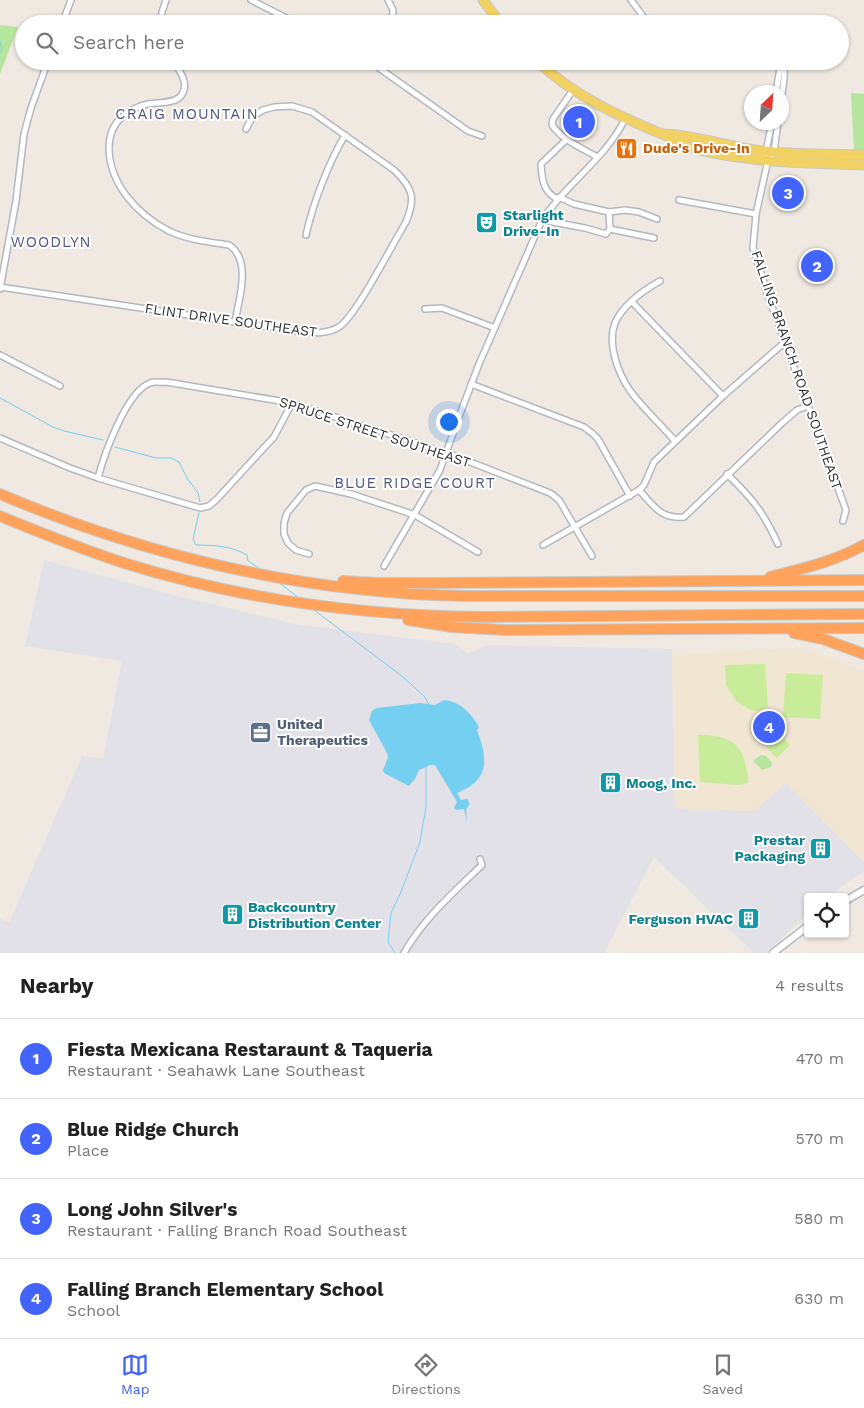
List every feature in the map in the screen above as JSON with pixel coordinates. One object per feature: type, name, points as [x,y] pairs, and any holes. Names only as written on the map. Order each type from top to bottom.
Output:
[{"type":"highway","points":[[0,494],[81,526],[164,553],[244,572],[314,584],[372,591],[422,595],[623,597],[864,596]]},
{"type":"highway","points":[[0,516],[90,551],[185,580],[258,596],[437,625],[504,630],[864,628]]},
{"type":"highway","points":[[752,581],[820,565],[864,545]]},
{"type":"highway","points":[[164,553],[352,582],[864,580]]},
{"type":"highway","points":[[358,611],[487,617],[864,614]]},
{"type":"highway","points":[[764,629],[822,639],[864,654]]},
{"type":"main road","points":[[483,0],[494,15]]},
{"type":"main road","points":[[548,70],[573,90],[625,119],[664,134],[681,135],[770,155],[864,165]]},
{"type":"main road","points":[[770,155],[864,156]]},
{"type":"street","points":[[65,15],[71,0]]},
{"type":"street","points":[[162,15],[166,0]]},
{"type":"street","points":[[251,0],[280,15]]},
{"type":"street","points":[[388,0],[393,10],[393,15]]},
{"type":"street","points":[[631,0],[642,15]]},
{"type":"street","points":[[0,288],[16,201],[24,134],[45,70]]},
{"type":"street","points":[[178,70],[185,81],[184,89],[180,96],[173,101],[138,107],[121,118],[114,126],[109,143],[109,158],[112,171],[120,187],[144,215],[181,236],[229,245],[239,254],[243,266],[235,322]]},
{"type":"street","points":[[382,70],[468,131],[482,136]]},
{"type":"street","points":[[777,85],[780,70]]},
{"type":"street","points":[[783,85],[784,70]]},
{"type":"street","points":[[573,90],[553,119],[552,125],[567,139],[596,157]]},
{"type":"street","name":"FLINT DRIVE SOUTHEAST","points":[[0,288],[301,332],[324,334],[338,328],[345,322],[365,292],[406,222],[413,199],[410,189],[405,180],[394,170],[312,112],[292,106],[274,107],[263,110],[254,116],[246,129]]},
{"type":"street","points":[[384,566],[440,470],[471,384],[542,220],[558,198],[612,140],[625,119]]},
{"type":"street","points":[[770,155],[772,130]]},
{"type":"street","points":[[770,155],[776,130]]},
{"type":"street","points":[[306,235],[329,167],[345,135]]},
{"type":"street","points":[[567,139],[541,164],[545,189],[550,195],[574,204],[608,212],[625,210],[639,212],[657,219]]},
{"type":"street","name":"FALLING BRANCH ROAD SOUTHEAST","points":[[770,155],[752,238],[755,258],[846,510],[843,521]]},
{"type":"street","points":[[679,200],[756,214]]},
{"type":"street","points":[[542,220],[586,228],[606,234],[610,229],[608,212]]},
{"type":"street","points":[[610,229],[654,238]]},
{"type":"street","points":[[660,280],[622,310],[612,332],[613,344],[618,367],[631,391],[675,441]]},
{"type":"street","points":[[632,302],[659,328],[722,396]]},
{"type":"street","points":[[425,309],[442,308],[495,328]]},
{"type":"street","points":[[543,545],[639,490],[644,485],[654,462],[722,396],[785,342]]},
{"type":"street","points":[[0,356],[60,386]]},
{"type":"street","name":"SPRUCE STREET SOUTHEAST","points":[[98,478],[115,429],[138,392],[150,383],[166,382],[292,403],[447,453],[550,493],[558,500],[592,556]]},
{"type":"street","points":[[471,384],[584,428],[592,433],[598,439],[630,496]]},
{"type":"street","points":[[0,438],[98,478],[200,508],[209,506],[274,437],[292,403]]},
{"type":"street","points":[[639,490],[660,513],[672,518],[684,517],[797,410],[808,406]]},
{"type":"street","points":[[728,474],[763,513],[778,544]]},
{"type":"street","points":[[309,554],[296,550],[288,543],[284,534],[284,522],[287,513],[306,490],[315,486],[351,494],[415,515],[478,552]]},
{"type":"street","points":[[404,953],[415,934],[482,865],[480,859]]},
{"type":"street","points":[[849,899],[864,890]]},
{"type":"street","points":[[773,953],[804,929]]},
{"type":"shaded area","points":[[44,560],[162,592],[294,624],[455,644],[468,654],[487,645],[672,649],[675,808],[754,811],[786,782],[864,862],[864,871],[833,893],[804,893],[804,917],[767,953],[754,953],[654,857],[604,953],[0,953],[0,918],[9,923],[82,756],[103,759],[122,661],[25,646]]},
{"type":"shaded area","points":[[790,648],[822,654],[864,672],[864,862],[786,783],[754,811],[675,808],[672,654]]},
{"type":"green space","points":[[0,25],[15,27],[15,35],[0,74]]},
{"type":"green space","points":[[851,93],[864,94],[864,151],[854,151]]},
{"type":"green space","points":[[765,664],[768,707],[758,711],[750,710],[736,701],[726,685],[725,665]]},
{"type":"green space","points":[[786,673],[823,675],[820,719],[783,717]]},
{"type":"green space","points":[[698,735],[721,737],[736,746],[745,760],[748,783],[738,785],[700,782]]},
{"type":"green space","points":[[781,735],[790,745],[777,758],[767,748]]},
{"type":"green space","points":[[761,755],[766,756],[772,763],[771,767],[762,770],[754,762]]},
{"type":"water","points":[[444,700],[460,705],[479,727],[477,730],[484,759],[481,775],[468,788],[457,793],[461,800],[467,799],[470,804],[466,809],[467,823],[464,809],[456,810],[454,808],[457,802],[435,765],[419,770],[409,786],[384,773],[383,770],[388,758],[387,753],[369,720],[372,711],[377,708],[420,703],[435,705]]},
{"type":"waterway","points":[[0,41],[2,48],[0,53]]},
{"type":"waterway","points":[[0,398],[53,427],[103,440]]},
{"type":"waterway","points":[[115,447],[156,458],[171,458],[179,462],[187,478],[198,493],[200,502]]},
{"type":"waterway","points":[[199,513],[193,539],[196,545],[216,546],[235,550],[247,555],[248,561],[259,568]]},
{"type":"waterway","points":[[278,582],[299,598]]},
{"type":"waterway","points":[[314,610],[402,676],[425,697],[429,705]]},
{"type":"waterway","points":[[395,953],[388,942],[391,913],[420,842],[426,807],[426,766]]},
{"type":"place","name":"Fiesta Mexicana Restaraunt & Taqueria","points":[[579,122]]},
{"type":"place","name":"Dude's Drive-In","points":[[627,148]]},
{"type":"place","name":"Long John Silver's","points":[[788,193]]},
{"type":"place","name":"Starlight Drive-In","points":[[487,223]]},
{"type":"place","name":"Blue Ridge Church","points":[[817,266]]},
{"type":"place","name":"Falling Branch Elementary School","points":[[769,727]]},
{"type":"place","name":"United Therapeutics","points":[[261,732]]},
{"type":"place","name":"Moog, Inc.","points":[[610,783]]},
{"type":"place","name":"Prestar Packaging","points":[[821,848]]},
{"type":"place","name":"Backcountry Distribution Center","points":[[232,915]]},
{"type":"place","name":"Ferguson HVAC","points":[[749,919]]},
{"type":"district","name":"CRAIG MOUNTAIN","points":[[187,114]]},
{"type":"district","name":"WOODLYN","points":[[51,242]]},
{"type":"district","name":"BLUE RIDGE COURT","points":[[415,483]]}]
